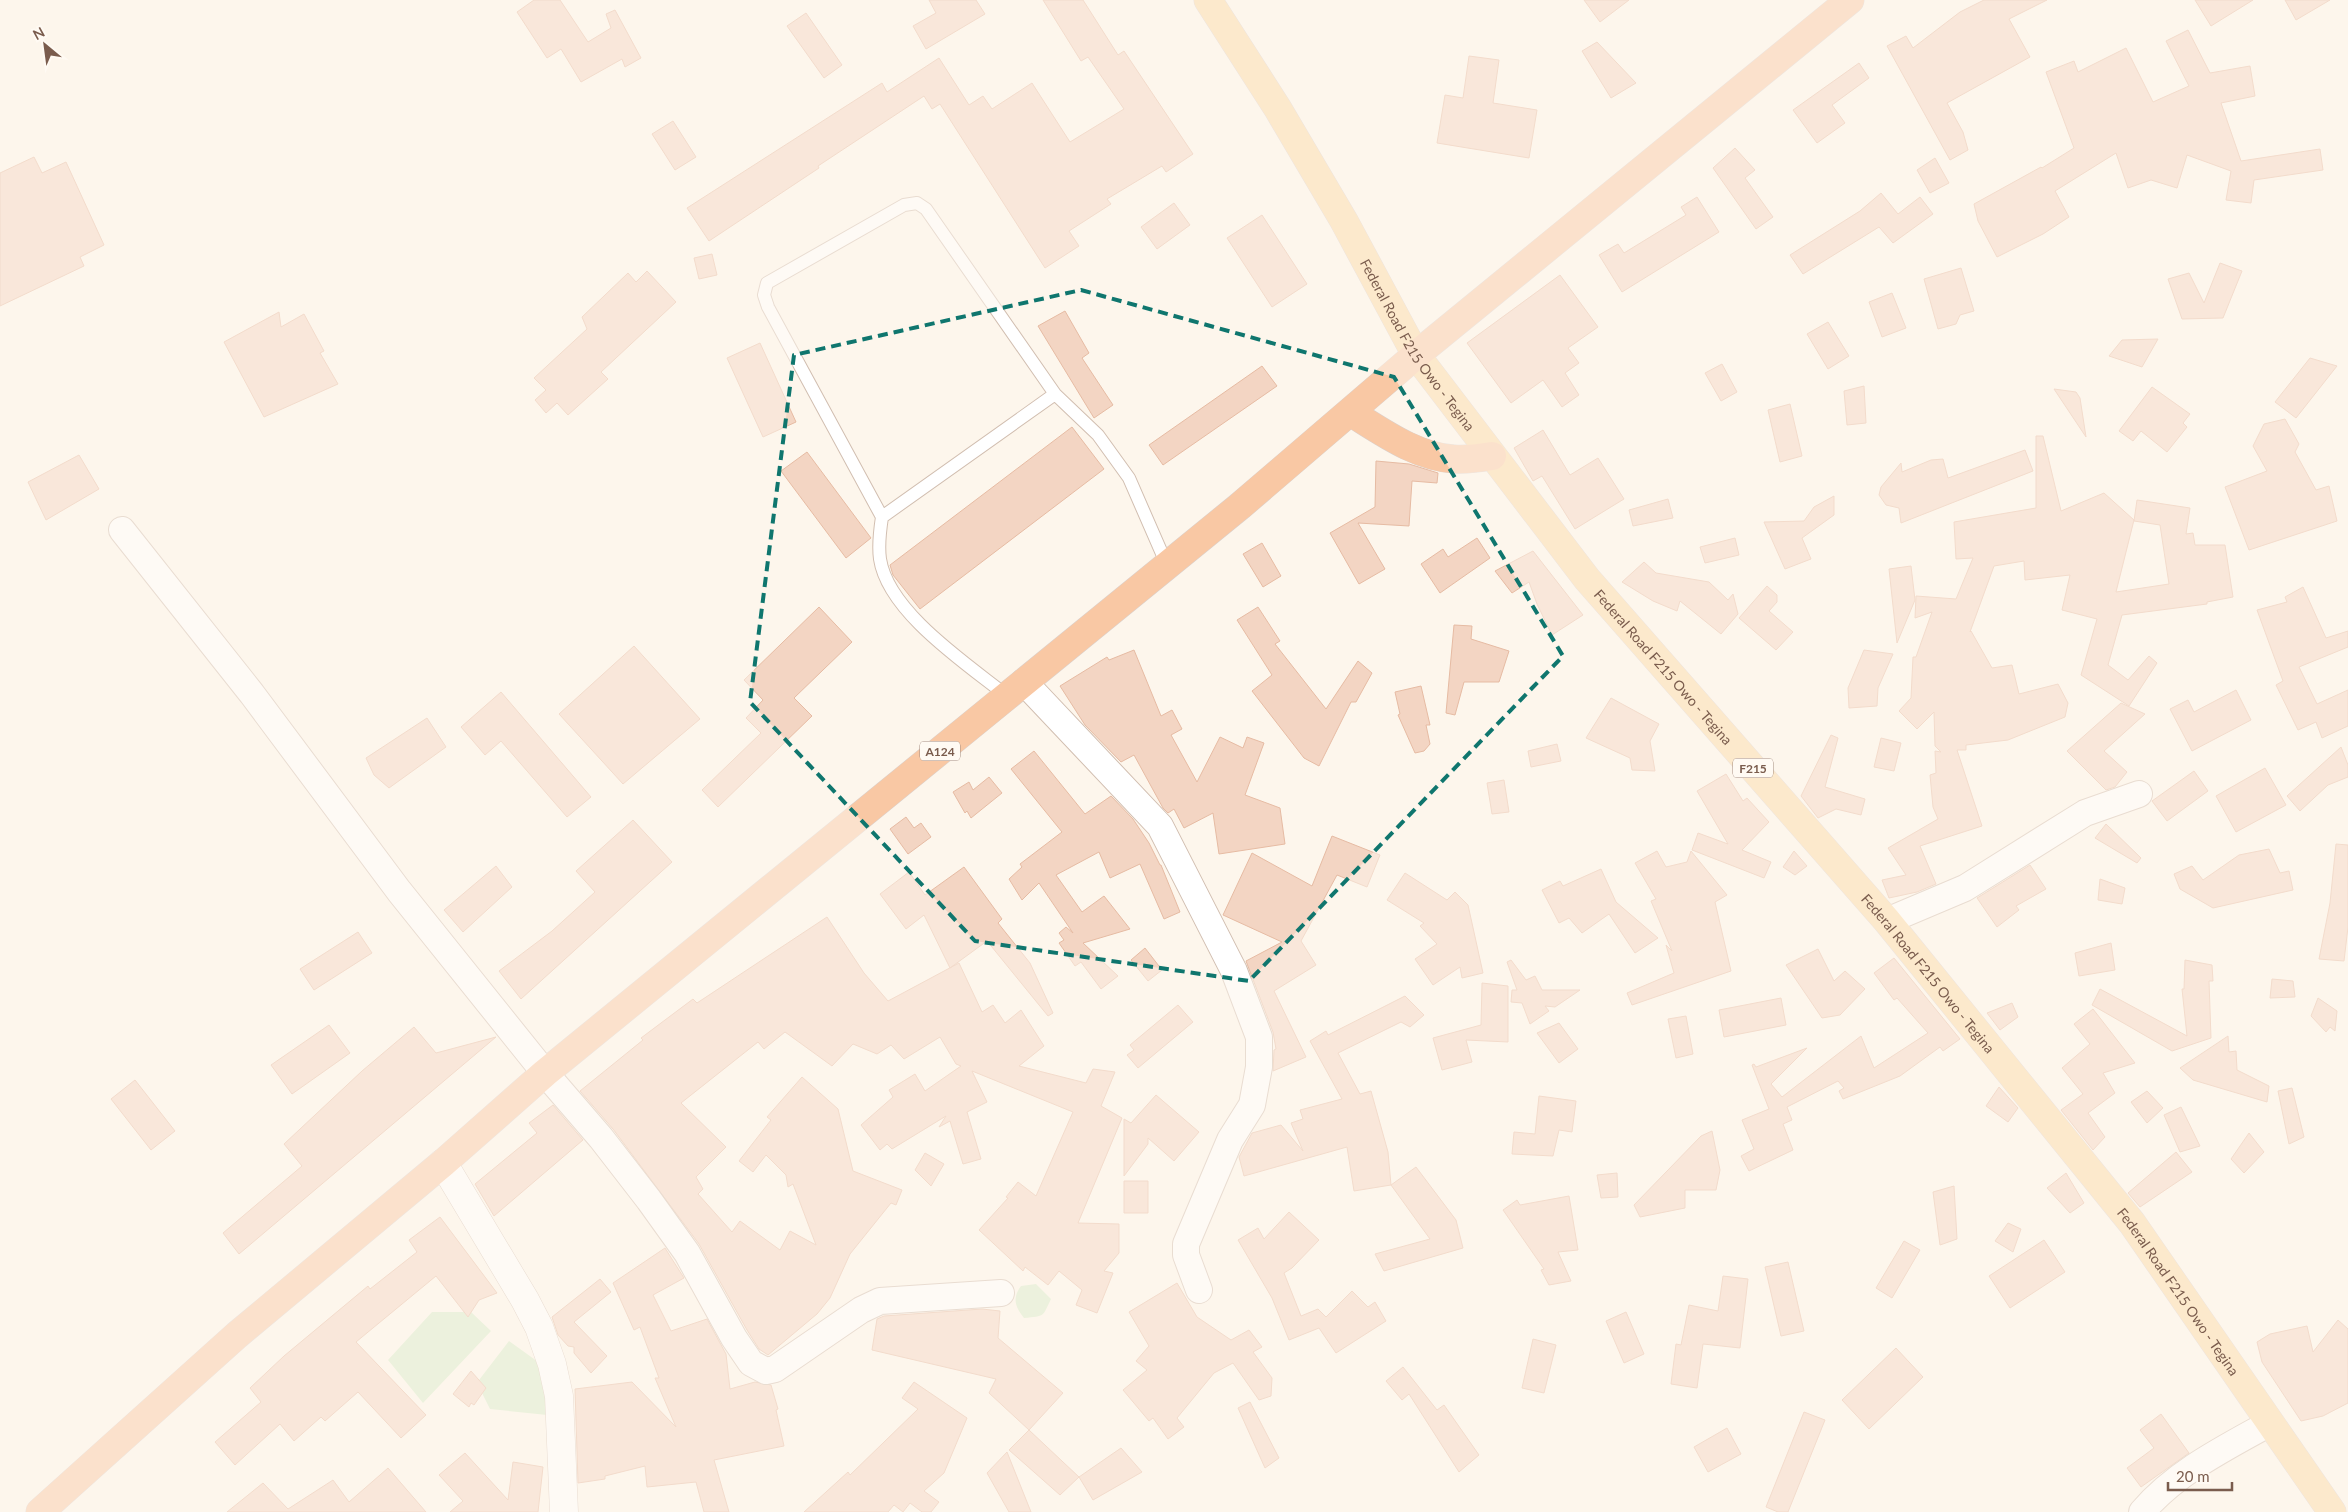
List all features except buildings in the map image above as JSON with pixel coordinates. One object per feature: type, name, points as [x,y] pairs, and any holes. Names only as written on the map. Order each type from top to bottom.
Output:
[{"type":"highway","name":"A124","points":[[40,1512],[237,1335],[443,1163],[545,1073],[1167,565],[1350,412],[1416,354],[1850,0]]},
{"type":"highway","points":[[1350,412],[1390,436],[1430,454],[1452,459],[1492,456]]},
{"type":"main road","name":"Federal Road F215 Owo - Tegina","points":[[1208,0],[1278,109],[1334,204],[1416,354],[1587,578],[1887,921],[2132,1223],[2332,1512]]},
{"type":"street","points":[[122,530],[252,694],[399,891],[545,1073],[601,1138],[649,1200],[687,1253],[738,1345],[757,1367],[766,1371],[775,1369],[861,1310],[880,1301],[1001,1293]]},
{"type":"street","points":[[1016,689],[1160,826],[1234,971],[1259,1038],[1259,1067],[1255,1097],[1230,1140],[1186,1244],[1186,1255],[1199,1290]]},
{"type":"street","points":[[1887,921],[1965,888],[2085,813],[2139,794]]},
{"type":"street","points":[[443,1163],[525,1300],[539,1327],[552,1364],[559,1396],[564,1512]]},
{"type":"street","points":[[2142,1512],[2151,1502],[2210,1456],[2270,1423]]},
{"type":"lane","points":[[1016,689],[918,624],[888,583],[880,559],[879,536],[882,517],[768,307],[764,295],[767,283],[904,205],[916,203],[926,209],[1055,394],[1098,435],[1129,478],[1167,565]]},
{"type":"lane","points":[[882,517],[1055,394]]},
{"type":"highlighted area","points":[[1081,290],[1394,377],[1563,656],[1249,981],[975,941],[750,702],[794,355]]},
{"type":"green space","points":[[1036,1284],[1051,1299],[1040,1316],[1024,1318],[1018,1310],[1016,1295],[1021,1286]]},
{"type":"green space","points":[[432,1312],[471,1312],[491,1331],[423,1403],[388,1360]]},
{"type":"green space","points":[[509,1341],[541,1364],[547,1415],[490,1409],[482,1393],[479,1380]]}]
